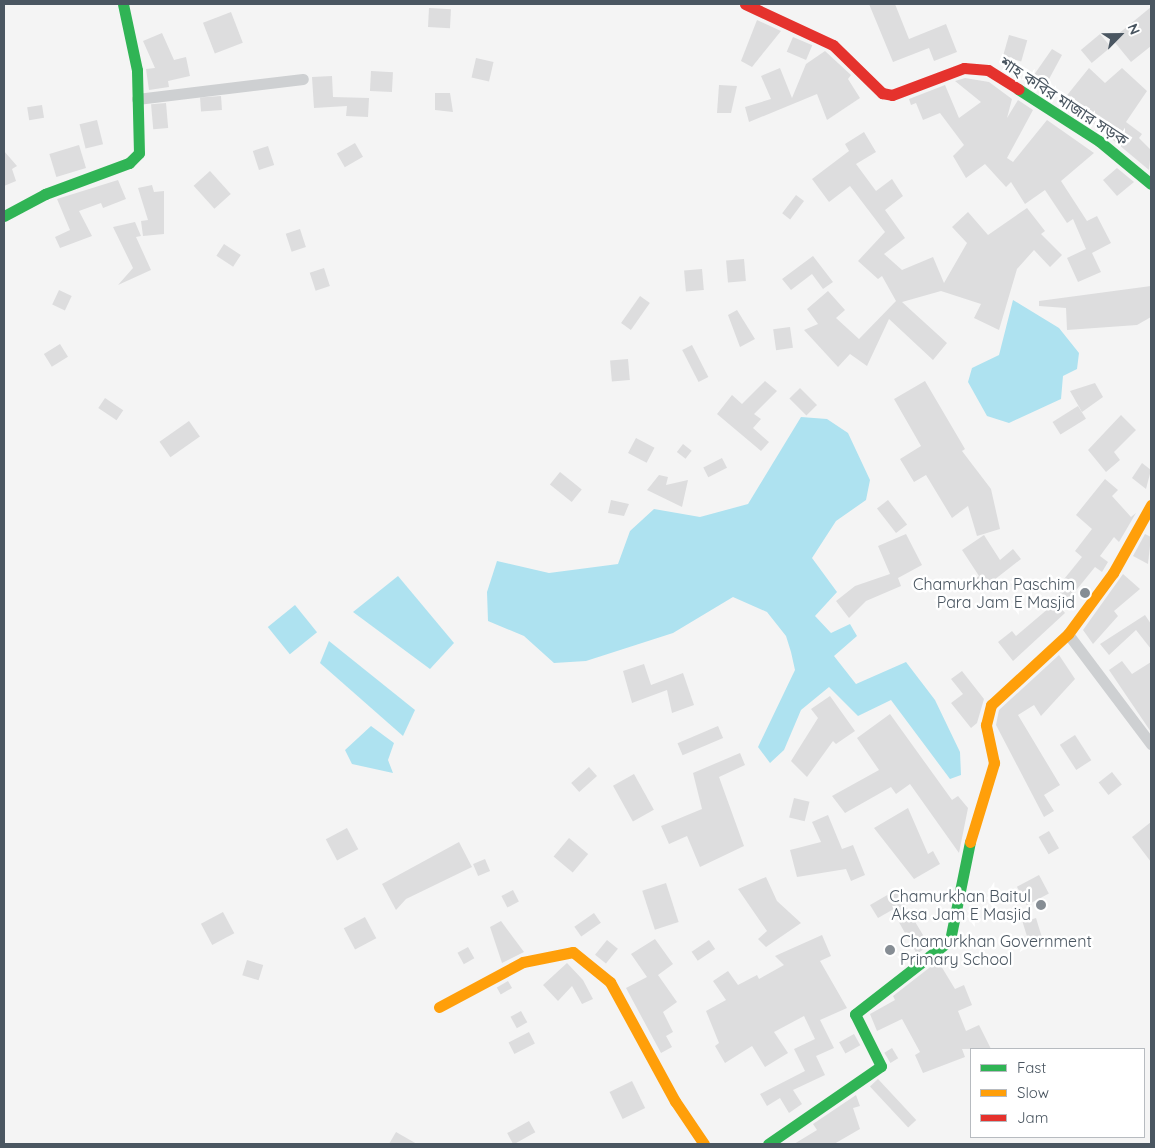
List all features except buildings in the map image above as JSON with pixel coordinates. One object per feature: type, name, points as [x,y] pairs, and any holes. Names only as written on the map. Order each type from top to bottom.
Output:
[{"type":"street","points":[[4,216],[46,194],[130,163],[139,153],[136,62],[123,4]]},
{"type":"street","name":"শাহ কবির মাজার সড়ক","points":[[745,4],[833,45],[882,93],[892,95],[964,68],[988,70],[1099,141],[1151,184]]},
{"type":"street","points":[[137,99],[303,79]]},
{"type":"street","points":[[768,1144],[881,1066],[855,1014],[950,940],[978,806],[994,763],[986,717],[991,705],[1068,634],[1113,573],[1151,506]]},
{"type":"street","points":[[1068,634],[1151,744]]},
{"type":"street","points":[[439,1007],[523,962],[573,952],[610,982],[624,1003],[675,1101],[704,1144]]},
{"type":"water","points":[[1013,300],[1059,328],[1079,353],[1077,369],[1063,376],[1061,399],[1009,423],[987,416],[968,382],[972,368],[999,355]]},
{"type":"water","points":[[801,417],[827,419],[848,433],[870,480],[866,500],[836,521],[812,558],[837,592],[815,616],[831,633],[850,624],[857,636],[834,656],[856,684],[906,662],[935,700],[960,752],[961,775],[950,779],[891,700],[858,716],[829,687],[801,710],[784,750],[770,763],[758,747],[795,670],[791,652],[786,636],[767,612],[733,597],[673,633],[586,661],[554,663],[524,636],[488,621],[487,592],[497,561],[549,573],[618,564],[630,531],[654,509],[700,517],[748,504]]},
{"type":"water","points":[[398,576],[454,643],[430,669],[353,612]]},
{"type":"water","points":[[295,605],[317,632],[290,654],[268,627]]},
{"type":"water","points":[[329,641],[415,710],[403,736],[320,663]]},
{"type":"water","points":[[371,726],[394,743],[388,760],[393,773],[352,764],[345,750]]},
{"type":"traffic: fast","points":[[4,216],[45,194],[129,163],[139,153],[137,70],[123,4]]},
{"type":"traffic: fast","points":[[1018,89],[1099,141],[1151,184]]},
{"type":"traffic: fast","points":[[768,1144],[881,1066],[855,1014],[950,940],[970,842]]},
{"type":"traffic: slow","points":[[970,842],[994,763],[986,725],[991,705],[1068,634],[1113,573],[1151,505]]},
{"type":"traffic: slow","points":[[439,1007],[523,962],[573,952],[610,982],[675,1101],[704,1144]]},
{"type":"traffic: jam","points":[[745,4],[833,45],[882,93],[892,95],[964,68],[988,70],[1018,89]]},
{"type":"place","name":"Chamurkhan Paschim Para Jam E Masjid","points":[[1085,593]]},
{"type":"place","name":"Chamurkhan Baitul Aksa Jam E Masjid","points":[[1041,905]]},
{"type":"place","name":"Chamurkhan Government Primary School","points":[[890,950]]}]
